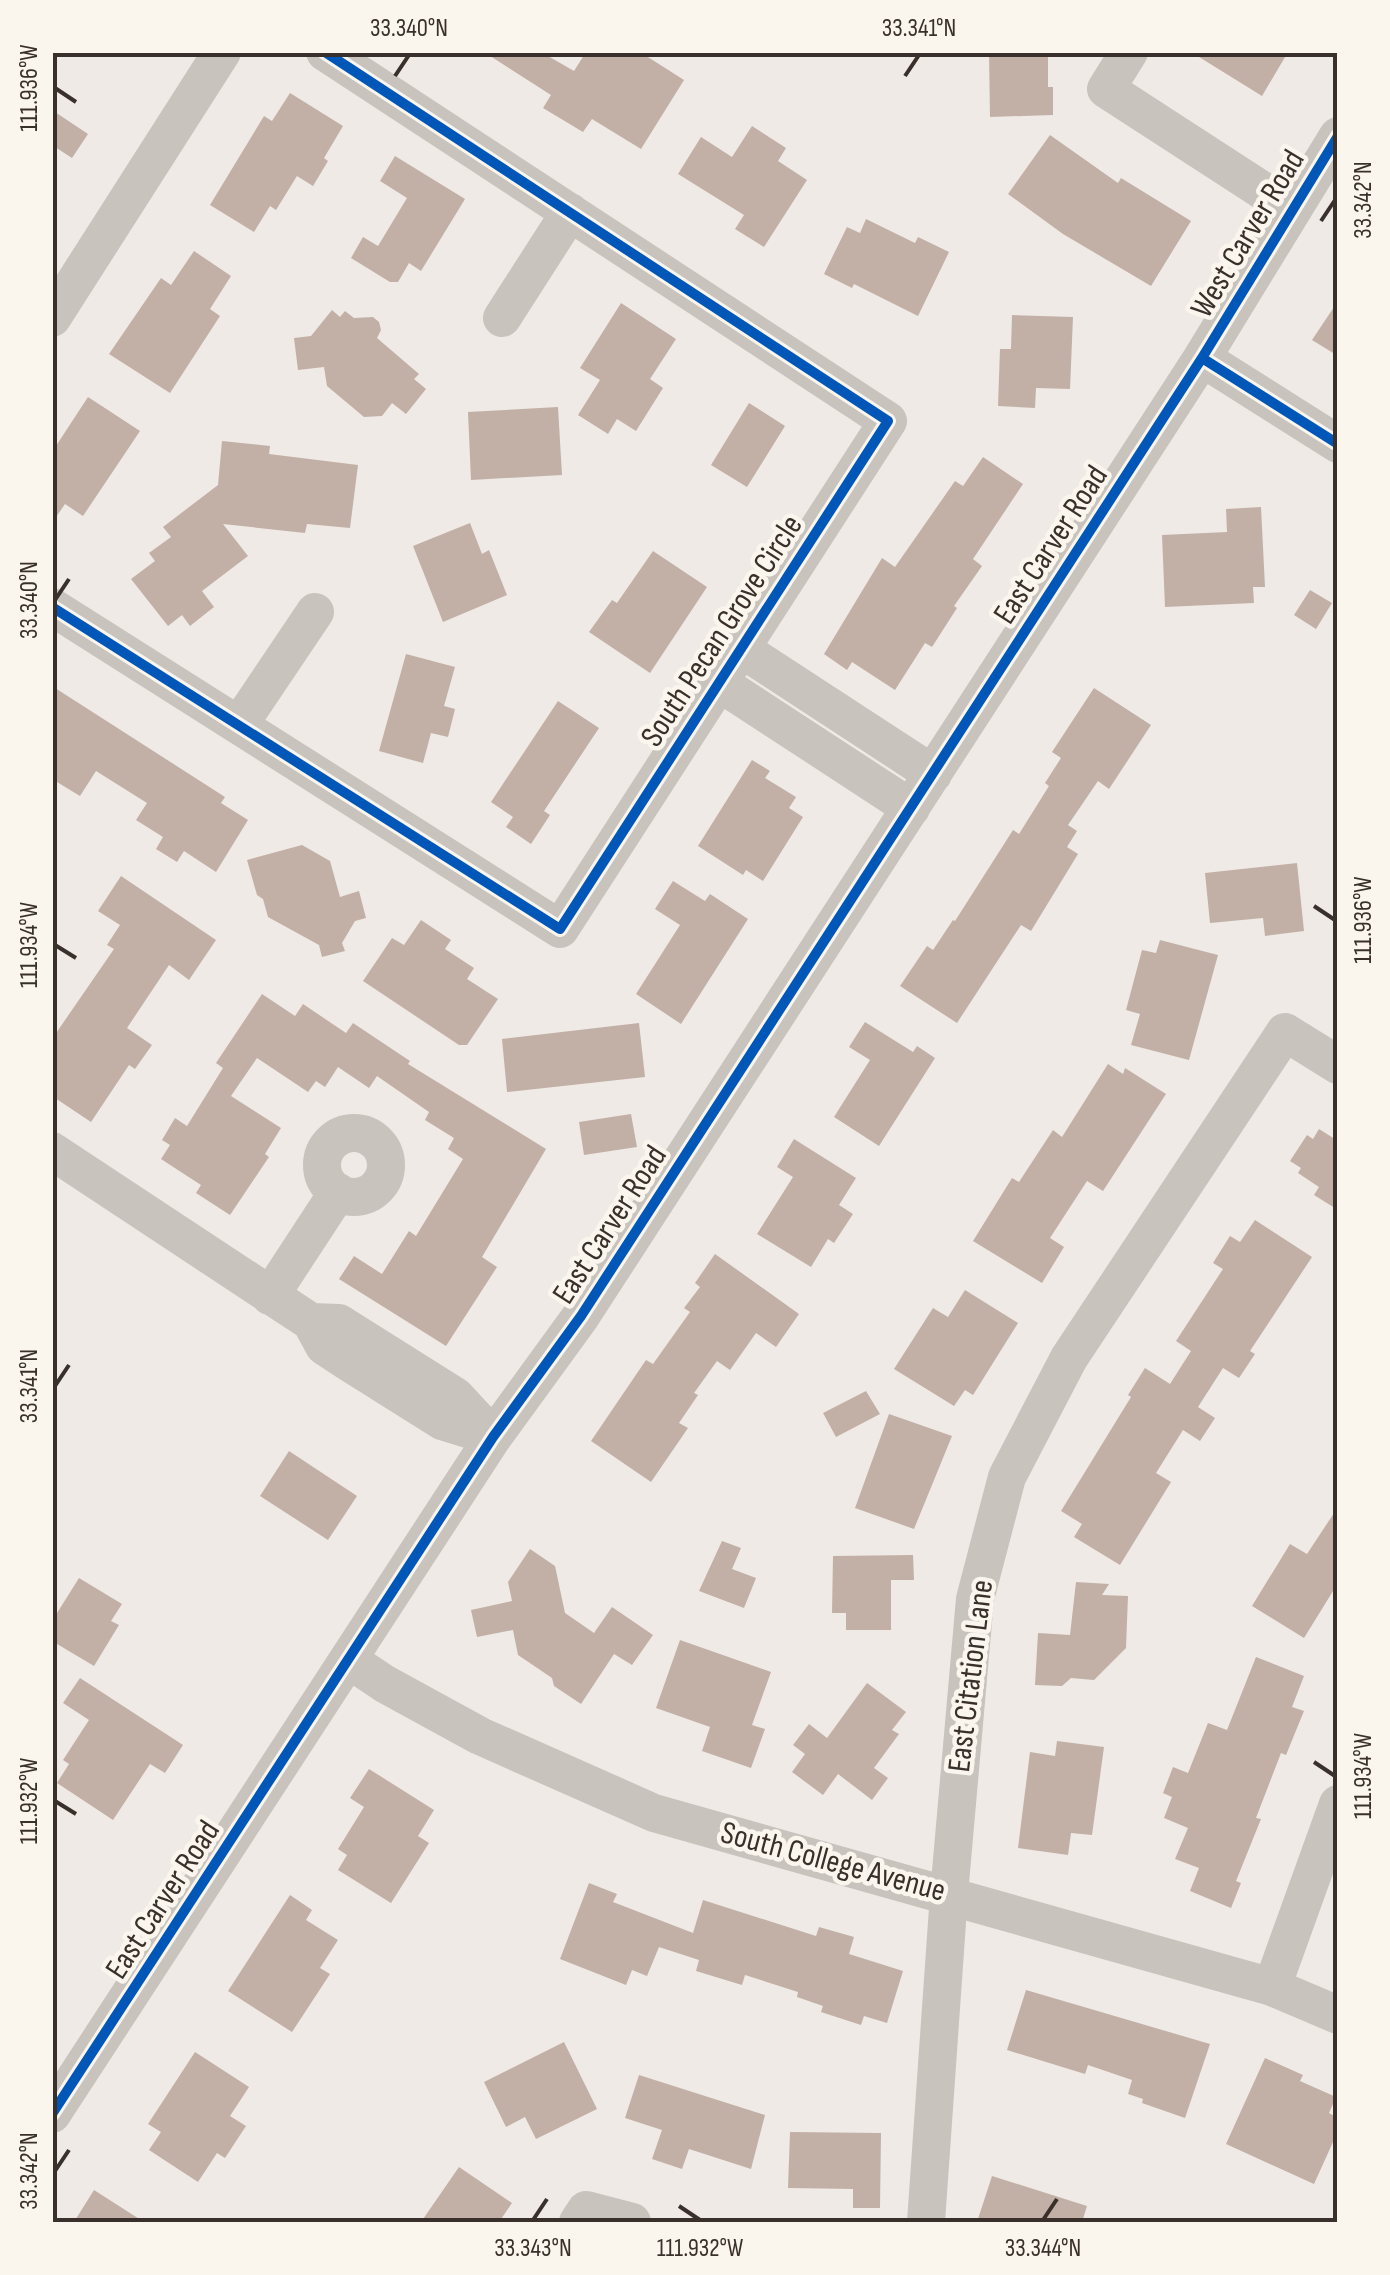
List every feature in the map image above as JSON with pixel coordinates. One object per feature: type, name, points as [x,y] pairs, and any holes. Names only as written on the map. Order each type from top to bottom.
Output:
[{"type":"street","points":[[52,318],[222,52]]},
{"type":"street","name":"South Pecan Grove Circle","points":[[52,607],[560,929],[888,421],[326,52]]},
{"type":"street","points":[[1129,52],[1106,89],[1291,209]]},
{"type":"street","name":"West Carver Road","points":[[1202,358],[1338,136]]},
{"type":"street","points":[[502,318],[570,212]]},
{"type":"street","points":[[1202,358],[1338,444]]},
{"type":"street","name":"East Carver Road","points":[[52,2114],[493,1437],[582,1316],[1202,358]]},
{"type":"street","points":[[239,725],[315,612]]},
{"type":"street","name":"South Pecan Grove Circle","points":[[740,648],[933,774]]},
{"type":"street","name":"South Pecan Grove Circle","points":[[718,682],[911,808]]},
{"type":"street","points":[[816,747],[838,713]]},
{"type":"street","name":"East Citation Lane","points":[[926,2222],[948,1894],[976,1599],[1007,1476],[1069,1358],[1285,1032],[1338,1065]]},
{"type":"street","points":[[52,1151],[311,1322],[339,1323],[440,1386],[455,1396],[493,1437]]},
{"type":"street","points":[[270,1296],[338,1192]]},
{"type":"street","name":"South College Avenue","points":[[349,1660],[480,1736],[654,1813],[1272,1986],[1338,2015]]},
{"type":"street","points":[[1272,1986],[1338,1804]]},
{"type":"street","points":[[582,2216],[632,2222]]},
{"type":"building","points":[[484,52],[541,52],[574,71],[586,52],[640,52],[684,80],[641,149],[592,119],[583,132],[543,108],[551,95]]},
{"type":"building","points":[[989,52],[1048,52],[1053,115],[990,117]]},
{"type":"building","points":[[1191,52],[1288,52],[1262,96]]},
{"type":"building","points":[[290,93],[343,126],[313,186],[297,176],[276,210],[270,206],[254,232],[210,205],[264,116],[272,121]]},
{"type":"building","points":[[52,110],[88,134],[72,158],[52,145]]},
{"type":"building","points":[[752,126],[786,148],[778,161],[807,180],[764,247],[735,229],[744,215],[678,174],[701,137],[732,157]]},
{"type":"building","points":[[1050,135],[1118,183],[1121,178],[1191,221],[1151,286],[1063,234],[1008,194]]},
{"type":"building","points":[[395,156],[465,199],[421,271],[409,263],[398,282],[390,282],[351,258],[363,237],[378,246],[407,198],[380,181]]},
{"type":"building","points":[[866,219],[915,243],[918,237],[949,252],[918,316],[854,284],[852,288],[824,274],[847,227],[860,233]]},
{"type":"building","points":[[194,251],[231,276],[210,309],[220,316],[170,393],[109,354],[161,278],[171,285]]},
{"type":"building","points":[[1338,301],[1338,356],[1312,340]]},
{"type":"building","points":[[621,303],[676,339],[650,379],[663,388],[636,431],[617,419],[608,434],[578,415],[600,380],[580,368]]},
{"type":"building","points":[[332,310],[340,317],[345,311],[354,318],[373,317],[381,330],[377,338],[419,374],[414,379],[426,389],[406,414],[392,403],[382,416],[364,417],[327,386],[324,367],[298,370],[294,338],[311,336]]},
{"type":"building","points":[[1012,315],[1073,317],[1070,389],[1036,388],[1035,408],[998,406],[1000,349],[1011,349]]},
{"type":"building","points":[[88,397],[140,431],[83,516],[65,504],[52,523],[52,452]]},
{"type":"building","points":[[749,403],[785,426],[747,487],[711,465]]},
{"type":"building","points":[[558,407],[562,475],[471,480],[468,412]]},
{"type":"building","points":[[222,441],[270,446],[269,454],[358,465],[350,528],[307,524],[305,533],[223,524],[248,556],[202,591],[214,607],[190,626],[182,615],[168,626],[131,579],[155,561],[149,553],[171,537],[163,527],[218,485]]},
{"type":"building","points":[[983,457],[1023,484],[973,559],[982,566],[932,647],[925,643],[895,690],[852,662],[847,670],[824,654],[882,558],[895,567],[955,481],[963,486]]},
{"type":"building","points":[[1261,507],[1265,587],[1253,587],[1254,603],[1165,607],[1162,535],[1227,532],[1226,509]]},
{"type":"building","points":[[470,523],[482,554],[489,550],[507,595],[443,622],[413,546]]},
{"type":"building","points":[[653,551],[707,587],[650,673],[589,632],[612,600],[617,603]]},
{"type":"building","points":[[1310,590],[1332,603],[1316,629],[1294,615]]},
{"type":"building","points":[[406,654],[455,667],[444,706],[455,709],[448,737],[431,733],[423,763],[379,751]]},
{"type":"building","points":[[52,686],[225,797],[221,803],[248,820],[216,872],[184,851],[177,862],[156,849],[163,837],[136,820],[147,803],[96,771],[80,796],[52,779]]},
{"type":"building","points":[[1094,688],[1151,725],[1109,789],[1098,781],[1068,825],[1077,831],[1067,847],[1078,854],[1031,931],[1021,925],[957,1023],[900,986],[927,946],[933,950],[955,921],[1013,830],[1019,834],[1049,786],[1045,783],[1061,758],[1052,752]]},
{"type":"building","points":[[558,701],[599,728],[544,811],[550,815],[531,844],[506,827],[513,817],[491,802]]},
{"type":"building","points":[[752,760],[770,771],[765,778],[796,797],[789,808],[803,817],[763,881],[746,870],[743,875],[698,846]]},
{"type":"building","points":[[302,845],[330,861],[340,897],[359,891],[366,918],[355,921],[342,943],[345,951],[322,957],[319,945],[268,917],[263,899],[257,895],[247,860]]},
{"type":"building","points":[[1297,863],[1304,931],[1265,936],[1263,918],[1210,923],[1205,873]]},
{"type":"building","points":[[121,876],[216,940],[189,980],[169,965],[127,1028],[152,1045],[135,1069],[129,1065],[91,1122],[52,1096],[52,1039],[114,949],[107,945],[120,925],[98,911]]},
{"type":"building","points":[[673,881],[705,901],[710,894],[748,919],[681,1024],[636,994],[680,925],[655,909]]},
{"type":"building","points":[[421,920],[451,940],[445,949],[474,968],[467,979],[498,999],[467,1045],[459,1045],[363,981],[392,938],[404,945]]},
{"type":"building","points":[[1160,940],[1218,955],[1189,1060],[1131,1045],[1140,1014],[1126,1010],[1142,950],[1156,953]]},
{"type":"building","points":[[262,994],[295,1016],[303,1004],[346,1033],[353,1023],[410,1061],[408,1064],[546,1149],[482,1257],[497,1267],[446,1346],[339,1279],[354,1256],[382,1274],[409,1231],[416,1236],[463,1159],[448,1149],[454,1138],[425,1120],[429,1112],[377,1076],[369,1088],[338,1067],[325,1087],[316,1081],[308,1092],[257,1058],[231,1096],[281,1128],[265,1154],[269,1157],[230,1215],[196,1193],[201,1185],[161,1159],[170,1145],[162,1140],[175,1118],[187,1126],[223,1068],[216,1063]]},
{"type":"building","points":[[865,1022],[913,1052],[917,1046],[935,1058],[879,1146],[834,1117],[870,1060],[849,1047]]},
{"type":"building","points":[[639,1023],[645,1077],[507,1092],[502,1039]]},
{"type":"building","points":[[1108,1064],[1123,1074],[1125,1068],[1166,1094],[1103,1191],[1087,1181],[1050,1238],[1064,1247],[1042,1283],[973,1241],[1012,1178],[1019,1182],[1053,1130],[1062,1137]]},
{"type":"building","points":[[631,1114],[637,1147],[584,1155],[579,1122]]},
{"type":"building","points":[[1319,1129],[1338,1141],[1338,1210],[1314,1195],[1319,1187],[1298,1173],[1301,1168],[1290,1161],[1307,1135],[1313,1139]]},
{"type":"building","points":[[794,1139],[856,1178],[839,1205],[853,1214],[834,1243],[828,1239],[811,1267],[757,1234],[793,1177],[777,1167]]},
{"type":"building","points":[[1255,1220],[1312,1257],[1250,1351],[1255,1354],[1239,1378],[1223,1368],[1198,1407],[1215,1418],[1200,1441],[1183,1430],[1156,1473],[1171,1482],[1120,1565],[1074,1537],[1082,1524],[1061,1511],[1145,1368],[1170,1384],[1191,1351],[1176,1341],[1223,1269],[1213,1263],[1230,1236],[1240,1242]]},
{"type":"building","points":[[715,1254],[799,1314],[776,1347],[756,1333],[730,1370],[717,1361],[679,1423],[688,1428],[651,1482],[591,1441],[646,1360],[653,1364],[690,1312],[684,1308],[700,1287],[695,1283]]},
{"type":"building","points":[[965,1290],[1018,1323],[973,1395],[965,1390],[954,1406],[894,1369],[933,1308],[948,1317]]},
{"type":"building","points":[[866,1391],[880,1414],[836,1437],[823,1413]]},
{"type":"building","points":[[889,1414],[952,1436],[914,1529],[855,1508]]},
{"type":"building","points":[[289,1451],[357,1496],[328,1540],[260,1496]]},
{"type":"building","points":[[1338,1507],[1338,1583],[1304,1638],[1252,1606],[1290,1544],[1307,1554]]},
{"type":"building","points":[[722,1541],[741,1548],[732,1569],[756,1578],[744,1608],[699,1591]]},
{"type":"building","points":[[530,1549],[555,1566],[565,1613],[594,1633],[612,1607],[653,1635],[632,1665],[614,1654],[581,1704],[518,1655],[513,1630],[477,1637],[471,1610],[512,1601],[508,1582]]},
{"type":"building","points":[[913,1555],[914,1580],[891,1580],[891,1630],[846,1630],[846,1613],[832,1613],[833,1556]]},
{"type":"building","points":[[79,1578],[122,1604],[111,1621],[119,1625],[94,1666],[52,1641],[52,1621]]},
{"type":"building","points":[[1076,1582],[1109,1584],[1102,1595],[1128,1596],[1126,1648],[1094,1680],[1071,1678],[1062,1686],[1035,1685],[1038,1633],[1070,1635]]},
{"type":"building","points":[[680,1640],[771,1672],[752,1725],[765,1729],[751,1768],[702,1751],[710,1727],[656,1708]]},
{"type":"building","points":[[1256,1657],[1304,1676],[1292,1707],[1304,1711],[1286,1755],[1281,1753],[1256,1818],[1261,1819],[1236,1881],[1241,1883],[1231,1908],[1190,1891],[1199,1868],[1175,1859],[1188,1828],[1164,1818],[1172,1797],[1163,1793],[1173,1767],[1188,1773],[1208,1723],[1227,1730]]},
{"type":"building","points":[[80,1678],[183,1745],[165,1773],[150,1764],[113,1820],[57,1783],[69,1764],[63,1760],[89,1720],[63,1703]]},
{"type":"building","points":[[867,1683],[906,1712],[892,1730],[899,1734],[874,1768],[888,1778],[872,1800],[838,1774],[823,1795],[792,1772],[805,1754],[793,1745],[809,1724],[827,1738]]},
{"type":"building","points":[[1057,1741],[1104,1747],[1092,1835],[1071,1833],[1068,1855],[1018,1848],[1030,1752],[1055,1756]]},
{"type":"building","points":[[369,1769],[434,1810],[418,1836],[429,1843],[391,1903],[338,1870],[347,1855],[338,1849],[364,1807],[350,1798]]},
{"type":"building","points":[[589,1883],[617,1894],[613,1902],[693,1933],[703,1900],[816,1936],[819,1927],[854,1937],[849,1954],[903,1971],[887,2023],[864,2016],[861,2025],[821,2012],[823,2006],[797,1997],[798,1992],[745,1975],[742,1985],[696,1971],[699,1960],[659,1947],[647,1976],[632,1970],[626,1985],[560,1959]]},
{"type":"building","points":[[290,1895],[312,1910],[306,1920],[338,1940],[320,1968],[330,1974],[292,2032],[228,1991]]},
{"type":"building","points":[[1026,1990],[1210,2044],[1185,2118],[1128,2094],[1132,2080],[1088,2065],[1085,2074],[1007,2050]]},
{"type":"building","points":[[564,2042],[597,2109],[536,2139],[525,2117],[506,2127],[484,2082]]},
{"type":"building","points":[[195,2052],[249,2087],[230,2116],[246,2126],[225,2158],[217,2153],[198,2182],[149,2150],[161,2132],[148,2124]]},
{"type":"building","points":[[1265,2058],[1303,2075],[1300,2081],[1336,2097],[1329,2113],[1338,2118],[1338,2131],[1314,2184],[1226,2144]]},
{"type":"building","points":[[639,2075],[765,2115],[751,2169],[689,2149],[682,2169],[652,2159],[662,2130],[625,2118]]},
{"type":"building","points":[[790,2132],[881,2133],[880,2208],[853,2208],[853,2189],[788,2188]]},
{"type":"building","points":[[459,2167],[512,2203],[499,2222],[421,2222]]},
{"type":"building","points":[[992,2176],[1087,2206],[1082,2222],[977,2222]]},
{"type":"building","points":[[94,2190],[144,2222],[74,2222]]},
{"type":"cycle path","points":[[52,607],[560,929],[888,421],[325,52]]},
{"type":"cycle path","points":[[52,2114],[493,1437],[581,1316],[1202,358],[1338,136]]},
{"type":"cycle path","points":[[1202,358],[1338,444]]}]
